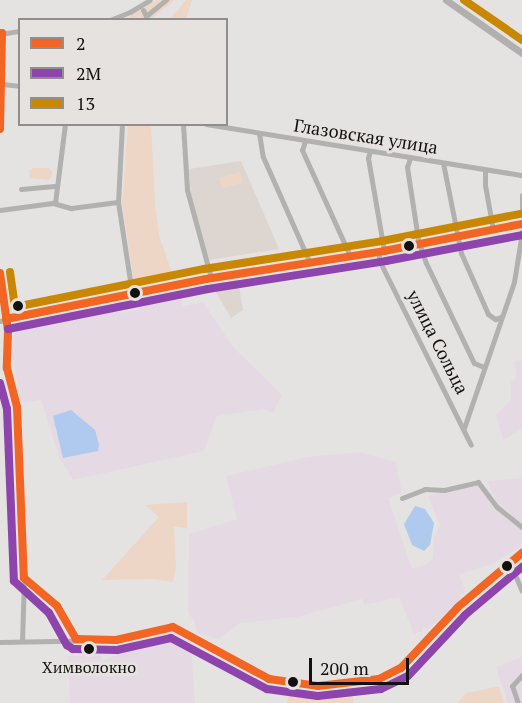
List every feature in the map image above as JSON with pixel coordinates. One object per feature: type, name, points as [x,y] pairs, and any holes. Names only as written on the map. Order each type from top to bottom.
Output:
[{"type":"main road","points":[[446,0],[522,53]]},
{"type":"street","points":[[115,18],[150,0]]},
{"type":"street","points":[[140,18],[166,0]]},
{"type":"street","points":[[0,129],[1,34],[18,31]]},
{"type":"street","points":[[2,84],[18,86]]},
{"type":"street","points":[[55,203],[65,126]]},
{"type":"street","points":[[123,126],[118,202],[132,293]]},
{"type":"street","points":[[183,126],[187,190],[208,279]]},
{"type":"street","name":"Глазовская улица","points":[[218,126],[522,175]]},
{"type":"street","points":[[259,133],[263,157],[310,263]]},
{"type":"street","points":[[305,141],[302,150],[350,256]]},
{"type":"street","name":"улица Сольца","points":[[370,152],[368,158],[381,251],[380,262],[471,445]]},
{"type":"street","points":[[410,158],[407,167],[420,244],[426,262],[474,363],[483,367]]},
{"type":"street","points":[[443,163],[461,253],[488,314],[495,319],[501,317]]},
{"type":"street","points":[[485,170],[485,185],[493,230]]},
{"type":"street","points":[[21,189],[57,186]]},
{"type":"street","points":[[522,195],[522,210]]},
{"type":"street","points":[[0,210],[55,203],[71,208],[118,202]]},
{"type":"street","points":[[3,320],[132,293],[381,251],[522,224]]},
{"type":"street","points":[[464,428],[514,281],[522,232]]},
{"type":"street","points":[[0,273],[7,368],[16,406],[24,578],[22,641]]},
{"type":"street","points":[[402,498],[425,489],[444,490],[478,482],[497,507],[522,527]]},
{"type":"street","points":[[0,642],[116,639],[173,627],[269,679],[318,686],[379,679],[401,668],[446,619],[522,553]]},
{"type":"street","points":[[510,563],[522,591]]},
{"type":"street","points":[[24,578],[57,606],[76,639]]},
{"type":"street","points":[[518,703],[512,686],[522,675]]},
{"type":"shaded area","points":[[157,0],[175,0],[152,18],[127,18]]},
{"type":"shaded area","points":[[186,0],[192,0],[186,18],[171,18]]},
{"type":"shaded area","points":[[128,126],[151,126],[155,204],[160,239],[173,275],[134,283],[122,204]]},
{"type":"shaded area","points":[[241,161],[279,249],[209,260],[191,195],[189,169]]},
{"type":"shaded area","points":[[33,168],[49,168],[52,171],[52,177],[48,180],[30,178],[29,171]]},
{"type":"shaded area","points":[[240,172],[243,183],[222,188],[219,178]]},
{"type":"shaded area","points":[[238,280],[243,310],[231,318],[211,284]]},
{"type":"shaded area","points":[[173,294],[175,300],[181,299],[183,306],[203,302],[234,348],[282,395],[273,413],[264,409],[217,416],[204,451],[73,480],[60,459],[41,400],[20,403],[11,346],[17,325],[120,305],[122,313],[138,309],[137,301]]},
{"type":"shaded area","points":[[522,360],[522,429],[503,440],[496,415],[511,400],[511,381],[516,378],[514,361]]},
{"type":"shaded area","points":[[359,452],[396,462],[402,493],[388,498],[412,569],[427,564],[433,558],[434,538],[440,525],[428,496],[474,483],[480,484],[495,509],[522,531],[522,546],[491,565],[459,574],[466,592],[460,595],[461,598],[428,630],[423,626],[423,631],[414,634],[399,597],[365,605],[362,599],[297,617],[240,623],[219,639],[197,633],[194,621],[188,613],[189,534],[237,519],[226,476],[307,457]]},
{"type":"shaded area","points":[[522,478],[522,524],[496,501],[487,481]]},
{"type":"shaded area","points":[[187,502],[187,528],[174,527],[176,567],[173,582],[152,579],[102,580],[159,517],[145,505]]},
{"type":"shaded area","points":[[166,632],[191,642],[195,703],[70,703],[68,656],[101,655],[102,661]]},
{"type":"shaded area","points":[[522,657],[522,703],[508,703],[496,667]]},
{"type":"shaded area","points":[[499,687],[504,703],[457,703],[466,693]]},
{"type":"shaded area","points":[[291,688],[320,693],[350,688],[354,703],[287,703]]},
{"type":"water","points":[[71,410],[95,430],[99,444],[98,451],[63,458],[53,416]]},
{"type":"water","points":[[415,506],[425,509],[434,523],[430,545],[424,551],[412,545],[404,524]]},
{"type":"transit line","name":"13","points":[[464,0],[522,40]]},
{"type":"transit line","name":"2","points":[[0,34],[2,33],[0,129]]},
{"type":"transit line","name":"13","points":[[10,272],[15,307],[204,269],[382,241],[520,214]]},
{"type":"transit line","name":"2","points":[[6,319],[206,279],[384,251],[522,224]]},
{"type":"transit line","name":"2М","points":[[8,329],[208,289],[386,261],[522,235]]},
{"type":"transit line","name":"2","points":[[0,273],[8,331],[7,368],[17,407],[24,578],[57,606],[76,639],[116,640],[173,627],[269,679],[318,686],[379,679],[401,668],[458,607],[522,553]]},
{"type":"transit line","name":"2М","points":[[0,383],[7,409],[14,581],[49,613],[67,645],[73,649],[117,650],[171,638],[267,689],[318,696],[381,689],[408,676],[465,615],[522,567]]},
{"type":"place","name":"Химволокно","points":[[89,649]]}]
